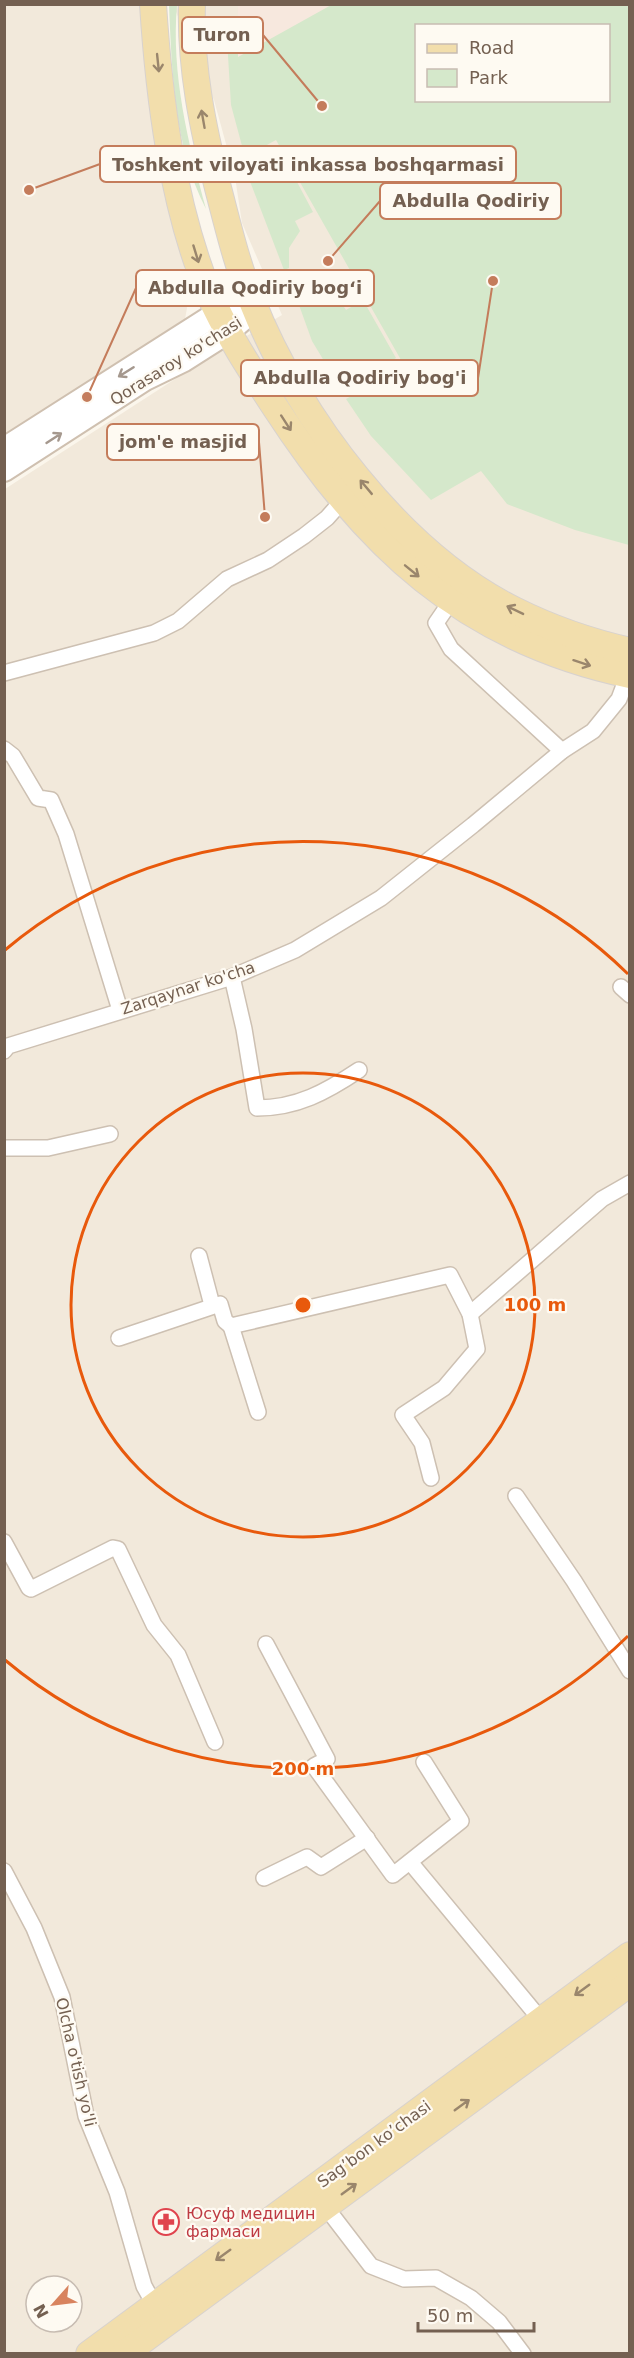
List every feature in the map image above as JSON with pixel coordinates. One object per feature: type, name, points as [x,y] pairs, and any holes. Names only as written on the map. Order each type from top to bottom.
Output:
[{"type":"main road","points":[[153,4],[162,104],[176,180],[195,254],[223,322],[291,433],[343,500],[400,562],[458,590]]},
{"type":"main road","points":[[192,4],[194,56],[205,133],[230,232],[253,305],[289,379],[343,459],[390,515],[420,544],[488,623],[526,643],[586,664],[629,667]]},
{"type":"main road","name":"Qorasaroy ko'chasi","points":[[4,449],[253,305]]},
{"type":"main road","name":"Qorasaroy ko'chasi","points":[[4,470],[145,379],[184,360],[223,322]]},
{"type":"main road","name":"Sag’bon ko’chasi","points":[[311,2208],[541,2020],[630,1955]]},
{"type":"main road","name":"Sag’bon ko’chasi","points":[[89,2354],[160,2314],[630,1983]]},
{"type":"main road","name":"Sag’bon ko’chasi","points":[[124,2354],[160,2314]]},
{"type":"street","points":[[4,674],[154,633],[178,621],[227,579],[268,561],[304,536],[327,518],[343,500]]},
{"type":"street","points":[[458,590],[436,623],[451,649],[562,751]]},
{"type":"street","name":"Zarqaynar ko'cha","points":[[4,1051],[8,1046],[232,976],[295,950],[381,898],[562,751],[593,732],[619,699],[629,667]]},
{"type":"street","points":[[4,749],[12,756],[38,798],[51,800],[66,834],[120,1010]]},
{"type":"street","points":[[232,976],[244,1029],[257,1108],[278,1108],[325,1093],[359,1070]]},
{"type":"street","points":[[4,1148],[48,1148],[110,1134]]},
{"type":"street","points":[[470,1314],[602,1199],[630,1183]]},
{"type":"street","points":[[199,1256],[212,1305]]},
{"type":"street","points":[[231,1326],[450,1275],[470,1314],[477,1349],[444,1388],[403,1415],[422,1443],[431,1478]]},
{"type":"street","points":[[120,1338],[220,1304],[225,1321],[231,1326],[258,1412]]},
{"type":"street","points":[[516,1496],[574,1581],[630,1671]]},
{"type":"street","points":[[4,1542],[31,1589],[113,1548],[118,1549],[154,1625],[178,1655],[215,1742]]},
{"type":"street","points":[[266,1644],[327,1759],[314,1766],[393,1875],[461,1821],[424,1762]]},
{"type":"street","points":[[264,1878],[307,1857],[321,1867],[367,1838]]},
{"type":"street","points":[[410,1862],[541,2020]]},
{"type":"street","name":"Olcha o'tish yo'li","points":[[4,1871],[34,1928],[62,1997],[86,2116],[117,2192],[135,2261],[160,2314]]},
{"type":"street","points":[[311,2208],[371,2266],[405,2279],[436,2278],[463,2293],[500,2322],[523,2354]]},
{"type":"shaded area","points":[[4,5],[153,5],[185,217],[184,291],[187,308],[184,325],[5,435]]},
{"type":"shaded area","points":[[173,5],[629,5],[629,1955],[89,2353],[5,2354],[5,489],[189,370],[282,315],[242,223],[235,177],[214,100]]},
{"type":"shaded area","points":[[238,5],[333,5],[237,57]]},
{"type":"shaded area","points":[[629,1983],[629,2353],[125,2354]]},
{"type":"green space","points":[[333,4],[629,5],[629,545],[575,530],[507,504],[481,471],[431,500],[371,436],[346,399],[405,367],[276,140],[245,157],[231,105],[226,23],[237,21],[238,57]]},
{"type":"green space","points":[[169,5],[177,5],[176,57],[182,108],[206,209],[195,185],[181,135],[174,83]]},
{"type":"green space","points":[[281,152],[313,212],[295,221],[300,231],[289,248],[289,268],[284,270],[246,171]]},
{"type":"green space","points":[[301,291],[329,300],[339,299],[346,310],[363,300],[396,358],[341,389],[312,341],[295,294]]},
{"type":"place","name":"Turon","points":[[322,106]]},
{"type":"place","name":"Toshkent viloyati inkassa boshqarmasi","points":[[29,190]]},
{"type":"place","name":"Abdulla Qodiriy","points":[[328,261]]},
{"type":"place","name":"Abdulla Qodiriy bog'i","points":[[493,281]]},
{"type":"place","name":"Abdulla Qodiriy bogʻi","points":[[87,397]]},
{"type":"place","name":"jom'e masjid","points":[[265,517]]},
{"type":"place","name":"Юсуф медицин фармаси","points":[[166,2222]]}]
